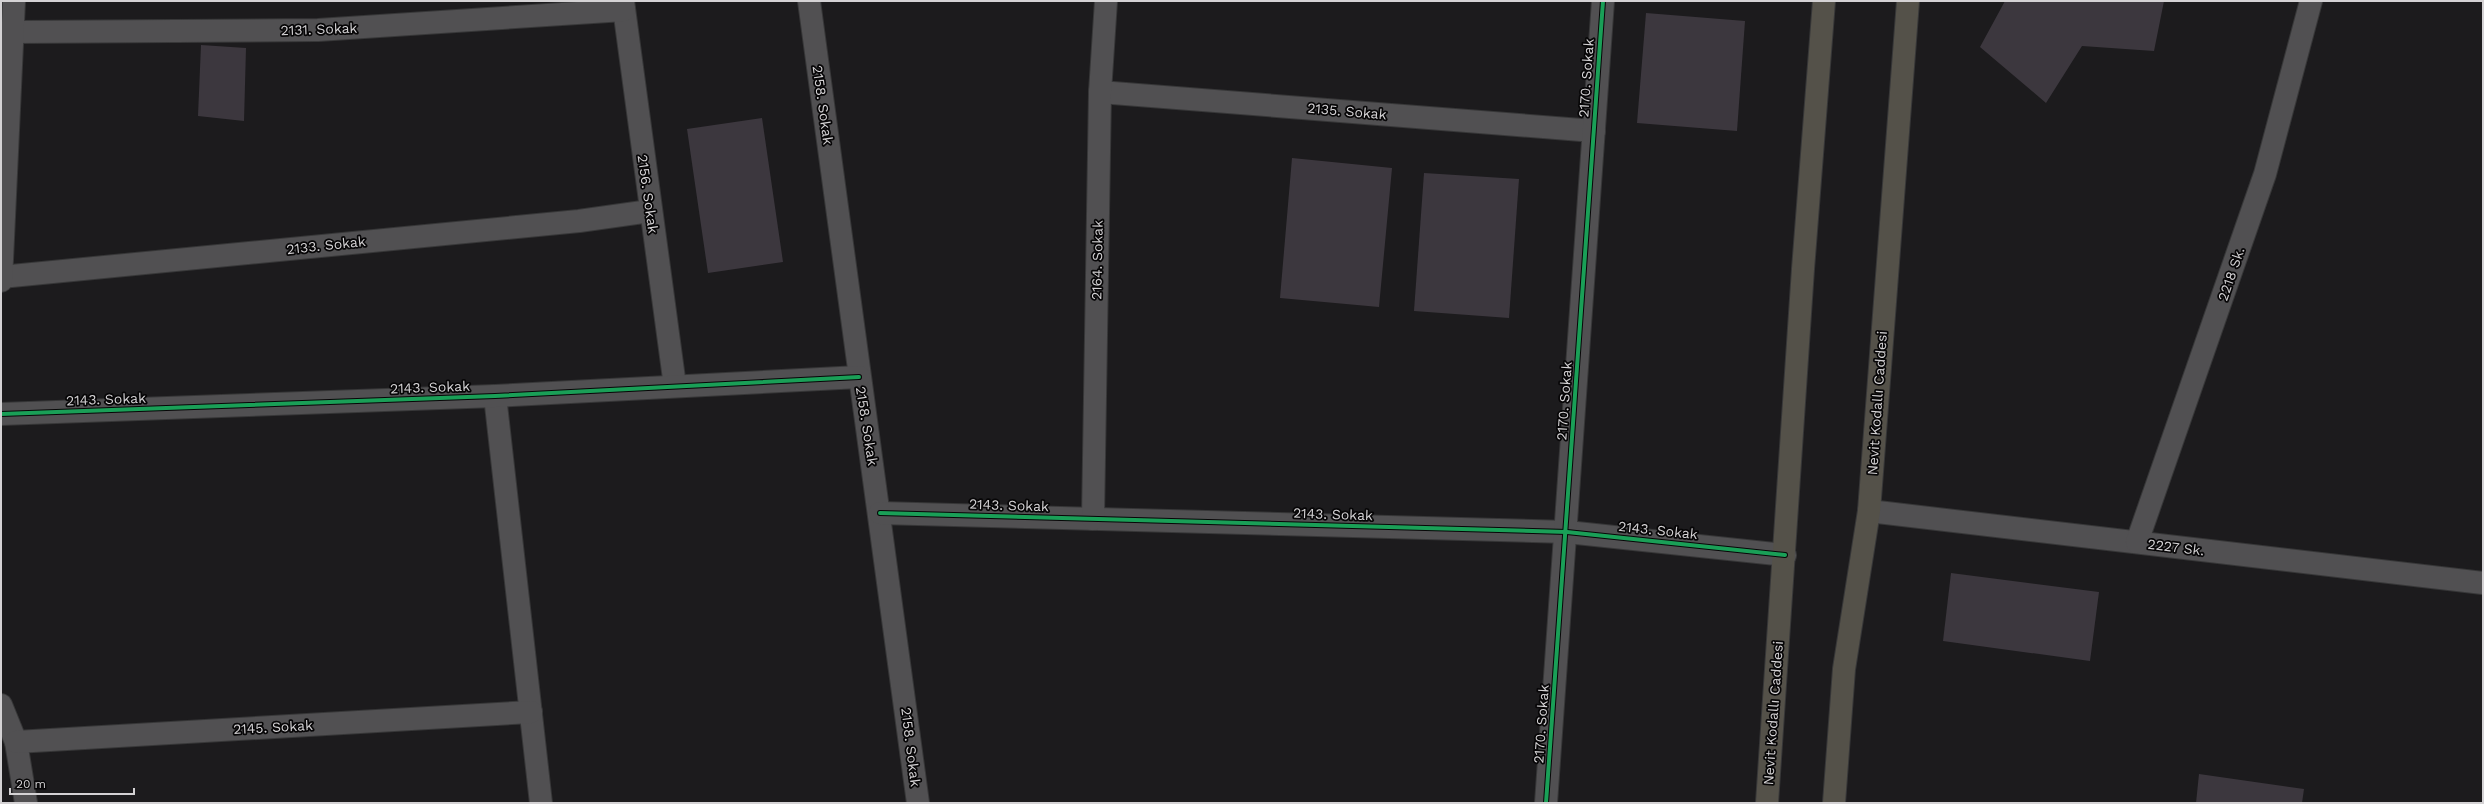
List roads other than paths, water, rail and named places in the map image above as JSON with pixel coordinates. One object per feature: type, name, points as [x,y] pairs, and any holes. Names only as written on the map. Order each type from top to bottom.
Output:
[{"type":"main road","name":"Nevit Kodallı Caddesi","points":[[1767,803],[1785,554],[1803,269],[1824,1]]},
{"type":"main road","name":"Nevit Kodallı Caddesi","points":[[1834,803],[1844,669],[1869,511],[1908,1]]},
{"type":"street","points":[[1,281],[14,1]]},
{"type":"street","name":"2158. Sokak","points":[[809,1],[859,377],[880,512],[918,803]]},
{"type":"street","name":"2164. Sokak","points":[[1093,519],[1100,92],[1106,1]]},
{"type":"street","name":"2170. Sokak","points":[[1546,803],[1567,532],[1603,1]]},
{"type":"street","name":"2218 Sk.","points":[[2137,542],[2265,174],[2311,1]]},
{"type":"street","name":"2131. Sokak","points":[[13,32],[318,30],[624,6]]},
{"type":"street","name":"2156. Sokak","points":[[624,6],[650,211],[675,386]]},
{"type":"street","name":"2135. Sokak","points":[[1100,92],[1594,131]]},
{"type":"street","name":"2133. Sokak","points":[[1,277],[579,221],[650,211]]},
{"type":"street","name":"2143. Sokak","points":[[1,414],[495,396],[859,377]]},
{"type":"street","points":[[495,396],[541,803]]},
{"type":"street","name":"2227 Sk.","points":[[1869,511],[2483,583]]},
{"type":"street","name":"2143. Sokak","points":[[880,512],[1567,532],[1785,554]]},
{"type":"street","points":[[1,705],[16,742],[26,803]]},
{"type":"street","name":"2145. Sokak","points":[[16,742],[531,712]]}]
